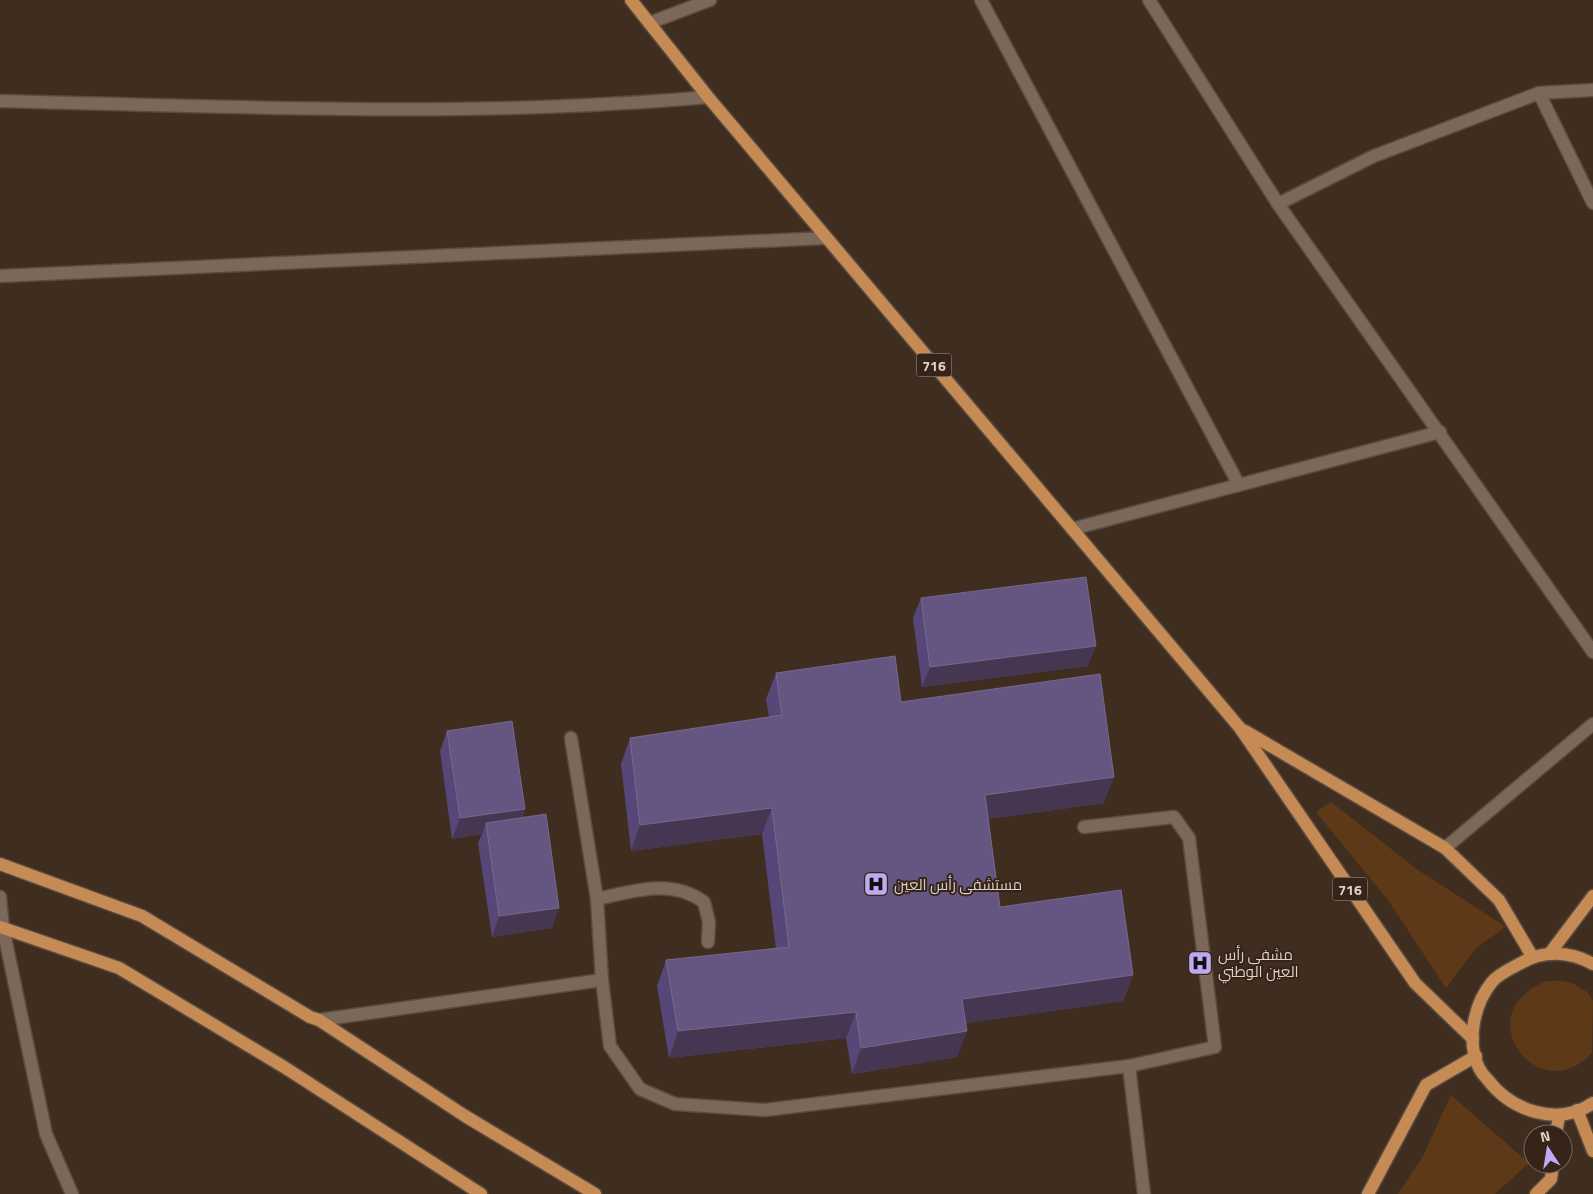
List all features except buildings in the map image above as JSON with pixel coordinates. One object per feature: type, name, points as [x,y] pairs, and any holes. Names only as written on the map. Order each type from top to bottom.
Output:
[{"type":"main road","name":"716","points":[[631,0],[708,97],[1240,728],[1415,983],[1472,1039]]},
{"type":"main road","name":"716","points":[[1240,728],[1445,848],[1499,900],[1532,956]]},
{"type":"main road","points":[[0,864],[142,916],[310,1017],[319,1020],[465,1116],[595,1194]]},
{"type":"main road","points":[[1550,953],[1593,896]]},
{"type":"main road","points":[[2,927],[119,968],[284,1067],[481,1194]]},
{"type":"main road","points":[[1593,964],[1581,957],[1550,953],[1532,956],[1493,980],[1477,1004],[1472,1039],[1479,1068],[1500,1095],[1529,1111],[1559,1116],[1593,1103]]},
{"type":"main road","points":[[1368,1194],[1426,1085],[1476,1056]]},
{"type":"main road","points":[[1577,1110],[1593,1151]]},
{"type":"main road","points":[[1558,1124],[1559,1116]]},
{"type":"main road","points":[[1536,1194],[1551,1179],[1552,1174]]},
{"type":"street","points":[[649,23],[710,0]]},
{"type":"street","points":[[981,0],[1239,485]]},
{"type":"street","points":[[1149,0],[1278,204],[1593,652]]},
{"type":"street","points":[[1278,204],[1374,156],[1539,93],[1593,90]]},
{"type":"street","points":[[1539,93],[1593,202]]},
{"type":"street","points":[[0,101],[224,107],[470,109],[618,105],[708,97]]},
{"type":"street","points":[[0,276],[826,238]]},
{"type":"street","points":[[1072,529],[1440,432]]},
{"type":"street","points":[[1445,848],[1593,724]]},
{"type":"street","points":[[571,738],[597,899],[602,980],[610,1046],[640,1089],[675,1104],[765,1110],[1128,1066],[1215,1047],[1189,838],[1174,817],[1084,827]]},
{"type":"street","points":[[597,899],[660,888],[690,892],[704,902],[709,922],[708,942]]},
{"type":"street","points":[[0,897],[2,927],[46,1134],[72,1194]]},
{"type":"street","points":[[319,1020],[602,980]]},
{"type":"street","points":[[1128,1066],[1144,1194]]},
{"type":"shaded area","points":[[1331,802],[1418,870],[1506,927],[1477,947],[1446,988],[1388,900],[1316,812]]},
{"type":"shaded area","points":[[1547,981],[1563,981],[1574,984],[1587,992],[1593,1001],[1592,1053],[1571,1068],[1551,1071],[1532,1064],[1518,1050],[1511,1033],[1512,1013],[1523,995]]},
{"type":"shaded area","points":[[1451,1095],[1523,1158],[1523,1168],[1495,1194],[1398,1194],[1423,1156]]},
{"type":"place","name":"مستشفى رأس العين","points":[[876,884]]},
{"type":"place","name":"مشفى رأس العين الوطني","points":[[1200,963]]}]
